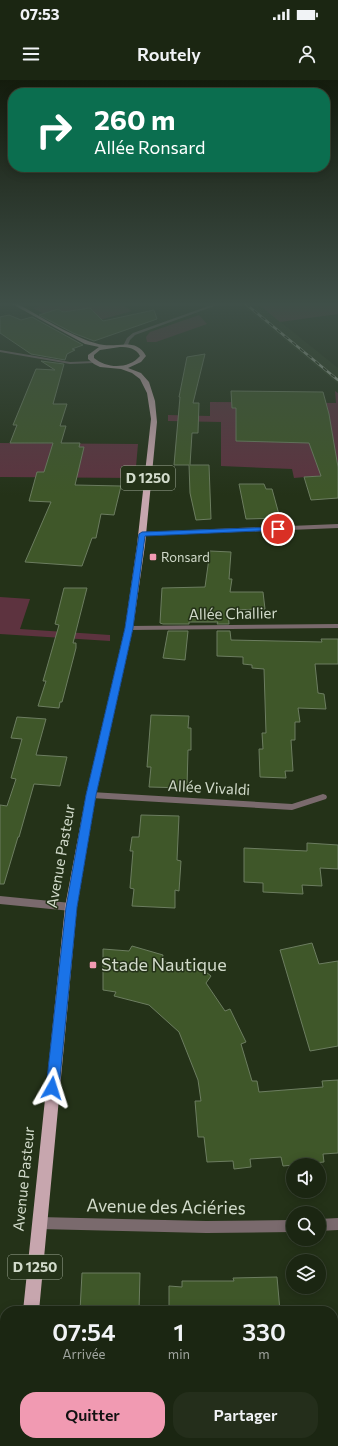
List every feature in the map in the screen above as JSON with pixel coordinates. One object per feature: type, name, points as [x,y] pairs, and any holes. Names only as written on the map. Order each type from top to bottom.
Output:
[{"type":"main road","name":"Avenue Pasteur","points":[[31,1306],[71,907],[91,795],[129,628],[142,534],[155,410],[144,378],[134,371],[123,368]]},
{"type":"main road","name":"Avenue Pasteur","points":[[148,375],[156,391],[159,404],[155,410]]},
{"type":"street","points":[[142,534],[338,526]]},
{"type":"street","name":"Allée Challier","points":[[129,628],[338,626]]},
{"type":"street","name":"Allée Vivaldi","points":[[91,795],[292,807],[323,797]]},
{"type":"street","points":[[0,900],[71,907]]},
{"type":"street","name":"Avenue des Aciéries","points":[[39,1223],[206,1227],[286,1226]]},
{"type":"street","points":[[326,1225],[338,1224]]},
{"type":"shaded area","points":[[318,368],[338,368],[338,384]]},
{"type":"shaded area","points":[[335,391],[338,393],[338,474],[294,478],[292,469],[221,466],[221,422],[168,421],[168,415],[210,416],[210,402],[336,403]]},
{"type":"shaded area","points":[[0,443],[138,444],[135,478],[0,477]]},
{"type":"shaded area","points":[[0,597],[30,599],[20,629],[110,635],[110,641],[0,634]]},
{"type":"building","points":[[51,368],[63,368],[53,404],[67,404],[60,426],[66,426],[61,443],[80,443],[79,447],[84,447],[75,485],[121,486],[114,515],[101,514],[96,538],[92,538],[82,566],[25,562],[51,502],[29,501],[37,472],[44,472],[53,443],[10,443],[17,425],[13,425],[36,369],[55,370]]},
{"type":"building","points":[[185,368],[202,368],[193,403],[199,403],[198,433],[192,433],[190,465],[209,465],[211,519],[196,520],[190,493],[189,465],[174,465],[179,397]]},
{"type":"building","points":[[231,391],[323,392],[329,414],[338,467],[338,498],[311,500],[304,477],[321,476],[309,443],[236,441],[236,408],[232,408]]},
{"type":"building","points":[[239,484],[264,484],[266,489],[272,489],[280,518],[246,519]]},
{"type":"building","points":[[210,551],[231,552],[229,579],[232,579],[230,592],[263,592],[265,609],[228,610],[229,624],[217,624],[218,622],[189,622],[189,624],[160,623],[162,588],[205,587]]},
{"type":"building","points":[[64,588],[87,588],[73,643],[76,643],[76,648],[62,702],[60,702],[59,708],[38,706],[46,681],[43,681],[59,625],[55,624]]},
{"type":"building","points":[[168,631],[188,631],[185,660],[163,658]]},
{"type":"building","points":[[217,631],[230,631],[231,640],[322,642],[321,639],[338,639],[338,664],[315,664],[318,693],[324,694],[326,709],[298,708],[300,722],[295,722],[295,740],[291,740],[293,771],[285,771],[286,778],[260,777],[259,749],[263,749],[262,733],[266,733],[264,669],[252,668],[252,665],[243,664],[243,657],[217,656]]},
{"type":"building","points":[[151,715],[189,716],[188,728],[191,728],[191,750],[188,750],[187,788],[149,787],[151,767],[147,767]]},
{"type":"building","points":[[17,717],[46,719],[36,755],[67,757],[60,786],[34,784],[4,884],[0,884],[0,805],[7,806],[16,779],[11,778],[22,739],[11,738]]},
{"type":"building","points":[[141,815],[179,816],[177,860],[181,861],[179,891],[175,890],[175,908],[132,906],[134,889],[130,888],[133,851],[130,851],[132,837],[139,837]]},
{"type":"building","points":[[307,843],[338,845],[338,869],[320,868],[322,886],[302,885],[303,894],[263,892],[263,883],[244,882],[244,848],[307,851]]},
{"type":"building","points":[[312,943],[319,964],[338,961],[338,1046],[310,1051],[280,950]]},
{"type":"building","points":[[132,946],[163,955],[162,960],[185,970],[192,961],[211,976],[206,983],[225,1011],[230,1009],[246,1042],[241,1044],[252,1081],[257,1081],[259,1092],[323,1087],[322,1081],[338,1080],[338,1153],[323,1154],[324,1158],[286,1158],[286,1166],[283,1166],[281,1157],[250,1159],[251,1167],[234,1169],[233,1161],[207,1162],[204,1137],[198,1137],[195,1101],[201,1101],[198,1080],[179,1032],[149,1005],[114,996],[116,992],[103,990],[103,949],[129,951]]},
{"type":"building","points":[[82,1273],[140,1273],[139,1306],[80,1306]]},
{"type":"building","points":[[277,1277],[280,1306],[169,1306],[169,1286],[182,1287],[182,1281],[234,1281],[233,1278]]},
{"type":"railway","points":[[323,368],[338,380]]},
{"type":"place","name":"Ronsard","points":[[153,557]]},
{"type":"place","name":"Stade Nautique","points":[[93,965]]},
{"type":"route","points":[[52,1088],[71,907],[91,795],[129,628],[142,534],[278,529]]}]
